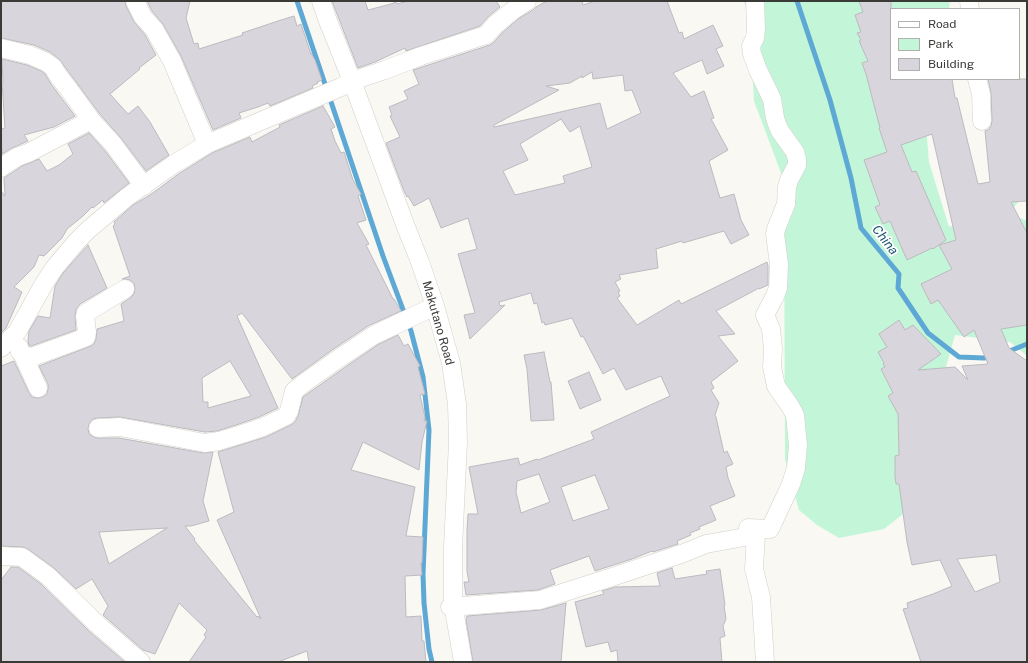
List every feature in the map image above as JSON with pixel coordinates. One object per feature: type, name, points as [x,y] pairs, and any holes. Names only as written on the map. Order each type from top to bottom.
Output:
[{"type":"street","points":[[135,1],[143,17],[154,29],[172,61],[207,144]]},
{"type":"street","name":"Makutano Road","points":[[321,1],[420,262],[435,306],[450,363],[457,404],[458,442],[452,607],[463,662]]},
{"type":"street","points":[[1,348],[17,332],[55,267],[88,230],[127,197],[174,164],[207,144],[352,81],[420,56],[486,35],[495,25],[527,1]]},
{"type":"street","points":[[755,1],[756,29],[755,38],[751,46],[752,54],[772,99],[777,124],[780,131],[795,152],[797,159],[797,165],[787,187],[786,204],[775,234],[779,264],[778,288],[765,315],[771,329],[773,348],[772,367],[776,386],[795,415],[798,445],[796,468],[791,484],[770,529],[748,528],[756,535]]},
{"type":"street","points":[[1,48],[30,55],[53,67],[59,78],[91,120],[113,144],[144,186]]},
{"type":"street","points":[[977,80],[981,94],[982,121]]},
{"type":"street","points":[[2,163],[28,153],[91,120]]},
{"type":"street","points":[[23,355],[32,357],[86,337],[86,313],[125,289]]},
{"type":"street","points":[[98,428],[120,427],[205,443],[219,441],[263,427],[286,416],[289,411],[294,391],[332,363],[374,335],[435,306]]},
{"type":"street","points":[[17,332],[20,352],[23,355],[38,388]]},
{"type":"street","points":[[452,607],[540,600],[684,553],[706,544],[756,535]]},
{"type":"street","points":[[756,535],[754,569],[761,597],[765,662]]},
{"type":"street","points":[[1,556],[22,557],[48,576],[97,624],[141,662]]},
{"type":"green space","points":[[744,1],[950,1],[949,8],[890,8],[890,80],[922,80],[929,162],[949,227],[991,212],[1015,200],[1020,200],[1009,213],[1027,221],[1027,356],[1010,342],[955,335],[942,381],[912,507],[884,529],[839,538],[817,525],[799,510],[785,460],[784,181],[754,101],[749,16]]},
{"type":"building","points":[[1,1],[125,1],[134,22],[145,35],[156,55],[110,94],[128,114],[138,106],[150,122],[169,155],[146,171],[121,138],[99,113],[59,59],[50,52],[34,45],[1,38]]},
{"type":"building","points":[[147,1],[190,1],[186,18],[194,44],[198,43],[199,49],[243,35],[242,33],[294,16],[297,26],[301,24],[322,80],[312,86],[313,88],[270,106],[268,103],[239,113],[241,118],[213,130],[181,56],[163,24],[152,11]]},
{"type":"building","points":[[332,1],[365,1],[368,10],[396,2],[397,4],[408,1],[496,1],[500,7],[480,26],[406,51],[405,48],[358,68]]},
{"type":"building","points":[[547,1],[582,1],[583,5],[595,1],[667,1],[679,33],[682,32],[684,39],[713,25],[723,46],[716,49],[724,66],[707,74],[702,60],[673,73],[691,97],[704,91],[714,118],[711,119],[728,150],[709,161],[720,198],[734,194],[741,220],[749,235],[731,244],[724,231],[656,249],[658,268],[619,275],[621,279],[615,282],[620,291],[618,292],[620,296],[617,298],[637,325],[679,300],[681,304],[767,262],[768,285],[759,288],[716,311],[735,334],[718,336],[738,361],[711,382],[714,388],[711,390],[719,403],[715,415],[724,453],[727,451],[733,464],[726,467],[728,478],[735,496],[710,506],[716,520],[699,527],[700,529],[690,533],[691,535],[677,541],[678,544],[653,552],[652,551],[595,571],[589,556],[550,570],[555,584],[538,590],[466,595],[464,582],[469,582],[467,571],[468,514],[478,514],[469,467],[518,458],[520,465],[537,459],[538,460],[594,439],[591,432],[670,396],[661,376],[626,390],[614,368],[603,374],[583,336],[581,337],[572,318],[545,325],[544,322],[542,323],[537,303],[534,304],[531,293],[499,302],[500,306],[505,305],[470,339],[464,315],[475,313],[458,254],[477,249],[468,218],[441,228],[429,198],[414,206],[404,191],[386,143],[400,137],[390,116],[392,115],[389,107],[408,99],[404,91],[419,84],[413,70],[490,45],[518,19]],"holes":[[[592,72],[593,79],[623,75],[625,91],[632,90],[641,113],[607,129],[600,103],[494,127],[494,125],[559,90],[546,86],[570,83],[582,76],[582,78]],[[561,119],[570,132],[580,126],[592,167],[563,176],[565,183],[515,195],[503,171],[528,160],[520,144]],[[539,474],[550,502],[521,513],[516,492],[517,481]],[[595,475],[609,509],[573,521],[561,487]]]},
{"type":"building","points":[[859,1],[891,1],[890,80],[952,80],[955,98],[957,98],[978,184],[990,182],[985,131],[991,126],[992,121],[991,93],[988,80],[1027,79],[1027,201],[1011,202],[1027,233],[1027,325],[1001,329],[1009,348],[1027,361],[1027,662],[921,662],[903,609],[908,608],[907,603],[952,586],[940,560],[912,565],[907,542],[899,484],[896,484],[895,477],[895,456],[899,455],[898,414],[888,396],[893,393],[881,369],[885,367],[878,352],[887,347],[879,334],[899,320],[905,330],[913,325],[941,354],[918,370],[955,367],[968,380],[962,366],[988,364],[974,330],[964,337],[938,300],[931,304],[921,284],[952,269],[939,245],[956,240],[932,134],[901,145],[912,172],[916,171],[946,240],[933,249],[932,248],[907,260],[890,221],[883,224],[875,207],[880,205],[864,160],[887,152],[879,128],[862,63],[868,61],[859,41],[861,40],[857,33],[861,32],[855,15],[863,12]],"holes":[[[996,555],[1000,582],[975,592],[957,559]]]},
{"type":"building","points":[[2,59],[27,65],[45,74],[75,116],[54,127],[24,135],[28,141],[2,154],[1,129],[5,128]]},
{"type":"building","points":[[323,106],[335,127],[331,129],[335,141],[341,153],[344,152],[353,180],[361,194],[358,196],[366,220],[357,223],[369,244],[366,245],[393,299],[401,311],[368,326],[292,379],[242,313],[237,316],[278,408],[239,424],[217,431],[205,432],[120,417],[98,418],[93,419],[89,424],[89,434],[98,438],[119,438],[203,453],[213,452],[203,501],[209,521],[191,526],[185,526],[195,539],[194,540],[257,617],[258,616],[261,619],[217,520],[234,512],[218,452],[266,437],[291,425],[295,422],[298,416],[303,397],[379,344],[398,335],[404,346],[408,344],[420,366],[418,367],[425,394],[420,395],[425,417],[424,421],[427,421],[422,442],[419,470],[363,442],[351,470],[415,487],[406,536],[423,537],[421,563],[422,575],[405,576],[406,617],[421,616],[422,641],[424,641],[426,662],[309,662],[307,651],[278,662],[189,662],[206,637],[204,635],[207,630],[179,603],[155,654],[143,650],[103,615],[108,606],[92,579],[76,589],[54,568],[28,549],[22,547],[1,546],[1,366],[14,361],[32,397],[43,397],[47,394],[48,384],[39,366],[91,346],[94,344],[96,339],[97,329],[124,321],[121,304],[134,294],[135,288],[134,283],[130,280],[122,279],[130,276],[113,226],[115,224],[114,222],[133,205],[212,153],[250,137],[252,142],[280,127],[279,125]],"holes":[[[230,361],[251,396],[208,408],[208,402],[203,402],[202,378]],[[167,528],[109,564],[99,532]]]},
{"type":"building","points":[[89,133],[105,151],[129,183],[104,203],[103,200],[93,208],[92,207],[67,229],[62,238],[44,256],[39,255],[34,267],[14,287],[22,292],[6,328],[1,333],[1,191],[5,196],[4,178],[22,166],[39,159],[47,171],[59,165],[73,154],[68,144]]},
{"type":"building","points":[[88,245],[107,288],[80,304],[76,309],[76,330],[29,346],[29,331],[38,316],[50,318],[55,286],[63,273]]},
{"type":"building","points":[[544,352],[551,382],[554,420],[531,421],[527,369],[524,355]]},
{"type":"building","points":[[589,372],[601,400],[580,409],[568,381]]},
{"type":"building","points":[[11,567],[18,567],[41,584],[91,633],[125,662],[1,662],[1,580]]},
{"type":"building","points":[[672,568],[675,579],[707,574],[706,571],[720,569],[726,619],[723,626],[725,636],[720,638],[722,662],[618,662],[617,650],[611,652],[608,642],[586,647],[575,602],[604,594],[602,591],[615,587],[660,586],[657,573]]},
{"type":"building","points":[[566,603],[561,662],[473,662],[466,620],[467,616],[541,610]]},
{"type":"waterway","points":[[297,1],[383,256],[411,331],[423,377],[429,430],[423,574],[424,603],[429,649],[432,662]]},
{"type":"waterway","name":"China","points":[[797,1],[830,100],[851,178],[861,228],[899,274],[898,288],[928,333],[959,357],[984,358],[992,356]]},
{"type":"waterway","name":"China","points":[[1007,352],[1027,344]]}]
